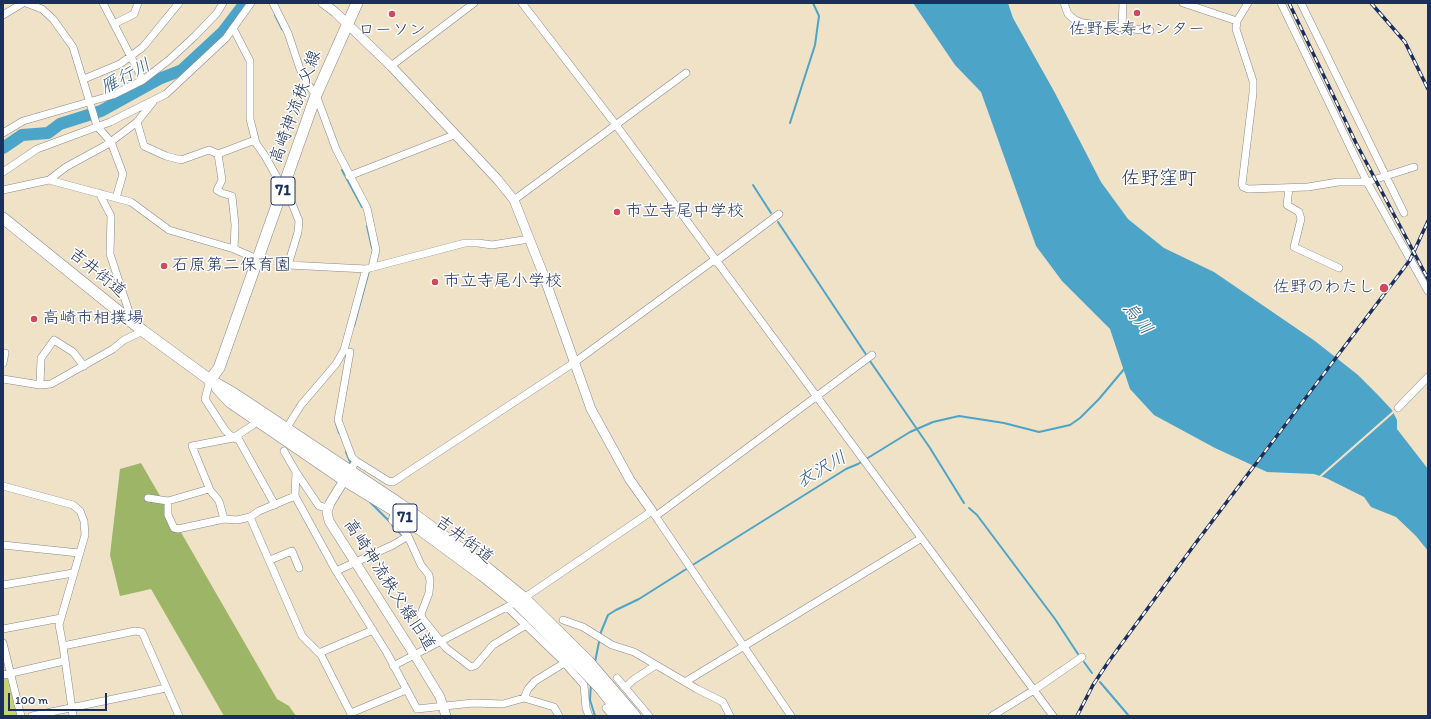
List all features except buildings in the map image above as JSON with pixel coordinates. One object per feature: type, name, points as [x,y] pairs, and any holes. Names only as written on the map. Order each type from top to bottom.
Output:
[{"type":"main road","name":"高崎神流秩父線","points":[[210,380],[219,368],[316,96],[346,24],[357,3]]},
{"type":"main road","name":"吉井街道","points":[[3,218],[143,331],[210,380],[233,393],[286,429],[347,476],[442,544],[588,662],[635,716]]},
{"type":"main road","name":"吉井街道","points":[[210,380],[230,402],[256,421],[446,536],[587,674],[622,716]]},
{"type":"street","points":[[3,14],[23,3]]},
{"type":"street","points":[[26,3],[42,9],[53,19],[73,47],[91,102],[97,126],[111,142],[123,174],[116,198]]},
{"type":"street","points":[[103,3],[143,80]]},
{"type":"street","points":[[114,24],[134,14],[138,3]]},
{"type":"street","points":[[84,79],[120,64],[131,57],[143,47],[179,3]]},
{"type":"street","points":[[3,133],[23,121],[113,95],[143,80],[169,60],[195,36],[217,13],[223,3]]},
{"type":"street","points":[[3,172],[37,149],[97,126],[166,94],[194,69],[233,28],[251,3]]},
{"type":"street","points":[[273,3],[288,33],[300,68],[307,83],[316,96],[336,149],[367,208],[376,250],[344,350],[336,364],[301,405],[286,429]]},
{"type":"street","points":[[323,3],[391,66],[454,135],[498,180],[514,200],[575,362],[591,409],[607,441],[630,480],[694,571],[791,716]]},
{"type":"street","points":[[391,66],[474,3]]},
{"type":"street","points":[[522,3],[616,125],[714,261],[1053,716]]},
{"type":"street","points":[[1064,3],[1068,14],[1075,20],[1083,23],[1150,31]]},
{"type":"street","points":[[1122,28],[1123,3]]},
{"type":"street","points":[[1183,3],[1237,20]]},
{"type":"street","points":[[1248,3],[1237,20],[1236,29],[1253,81],[1253,93],[1242,184],[1248,189],[1289,188],[1338,182],[1367,182],[1414,167]]},
{"type":"street","points":[[1281,3],[1367,182],[1428,291]]},
{"type":"street","points":[[1301,3],[1404,213]]},
{"type":"street","points":[[233,28],[250,61],[250,119],[255,140],[284,189],[299,221],[298,232],[288,265],[369,268],[465,243],[492,245],[529,239]]},
{"type":"street","points":[[514,200],[686,73]]},
{"type":"street","points":[[50,180],[66,167],[111,142],[137,122],[154,100]]},
{"type":"street","points":[[137,122],[144,146],[166,156],[181,160],[209,150],[218,154],[255,140]]},
{"type":"street","points":[[349,176],[454,135]]},
{"type":"street","points":[[218,154],[222,180],[217,190],[232,196],[235,225],[234,250]]},
{"type":"street","points":[[3,190],[50,180],[99,193],[131,202],[169,230],[234,250],[257,259]]},
{"type":"street","points":[[1289,188],[1287,205],[1298,212],[1301,219],[1294,247],[1339,268]]},
{"type":"street","points":[[99,193],[111,216],[110,254],[133,323]]},
{"type":"street","points":[[350,352],[338,420],[352,457],[388,481],[393,482],[575,362],[779,214]]},
{"type":"street","points":[[3,380],[40,385],[51,384],[113,349],[124,340],[143,331]]},
{"type":"street","points":[[40,385],[41,358],[54,340],[73,352],[84,366]]},
{"type":"street","points":[[3,363],[4,353]]},
{"type":"street","points":[[393,666],[516,603],[654,513],[872,356]]},
{"type":"street","points":[[1398,408],[1428,377]]},
{"type":"street","points":[[210,380],[205,399],[225,430],[233,438],[239,440],[275,505]]},
{"type":"street","points":[[224,519],[219,501],[209,488],[192,446],[233,438],[235,435],[253,425],[256,421]]},
{"type":"street","points":[[284,451],[319,506],[329,508]]},
{"type":"street","points":[[347,476],[356,461]]},
{"type":"street","points":[[296,472],[295,496],[336,571],[387,653],[417,709],[445,711],[473,703],[503,704],[524,698],[554,706],[559,716]]},
{"type":"street","name":"高崎神流秩父線旧道","points":[[347,476],[327,512],[329,521],[414,654],[445,711]]},
{"type":"street","points":[[3,486],[64,501],[77,508],[82,515],[85,535],[59,625],[72,712]]},
{"type":"street","points":[[148,498],[168,501],[209,488]]},
{"type":"street","points":[[168,501],[168,516],[174,528],[178,529],[224,519],[237,520],[250,517],[295,496]]},
{"type":"street","points":[[395,511],[392,520],[408,536],[430,582],[429,593],[421,614],[422,618],[446,648],[471,667],[493,646],[526,625]]},
{"type":"street","points":[[250,517],[302,636],[319,653],[352,714],[406,690]]},
{"type":"street","points":[[336,571],[354,561],[393,545],[408,536]]},
{"type":"street","points":[[685,682],[920,539]]},
{"type":"street","points":[[3,545],[79,552]]},
{"type":"street","points":[[270,560],[292,551],[299,568]]},
{"type":"street","points":[[3,585],[73,573]]},
{"type":"street","points":[[516,603],[526,625],[565,663],[584,685],[586,708],[589,716]]},
{"type":"street","points":[[3,629],[61,618]]},
{"type":"street","points":[[563,620],[593,633],[612,646],[634,652],[723,702],[730,716]]},
{"type":"street","points":[[319,653],[372,630]]},
{"type":"street","points":[[63,646],[139,631],[143,635],[178,716]]},
{"type":"street","points":[[3,643],[21,716]]},
{"type":"street","points":[[992,716],[1034,690],[1082,657]]},
{"type":"street","points":[[3,675],[64,661]]},
{"type":"street","points":[[524,698],[528,689],[535,681],[565,663]]},
{"type":"street","points":[[626,687],[633,680],[656,665]]},
{"type":"street","points":[[617,678],[649,716]]},
{"type":"street","points":[[32,716],[72,712],[166,688]]},
{"type":"street","points":[[606,708],[612,716]]},
{"type":"green space","points":[[141,463],[277,699],[289,706],[296,716],[224,716],[151,589],[120,596],[110,555],[120,469]]},
{"type":"green space","points":[[7,676],[10,678],[17,716],[3,716],[3,677]]},
{"type":"water","name":"烏川","points":[[913,3],[1008,3],[1013,18],[1055,93],[1101,182],[1128,219],[1164,248],[1214,272],[1315,341],[1358,375],[1377,394],[1392,410],[1397,420],[1397,429],[1428,469],[1428,551],[1416,536],[1396,517],[1371,507],[1364,497],[1326,478],[1314,474],[1267,472],[1215,448],[1154,415],[1130,389],[1110,329],[1062,281],[1036,246],[981,92],[955,65]]},
{"type":"pier","points":[[1336,355],[1338,357],[1254,468],[1251,467]]},
{"type":"pier","points":[[1394,410],[1395,412],[1320,478],[1318,477]]},
{"type":"waterway","name":"雁行川","points":[[3,148],[22,135],[48,133],[60,124],[101,111],[159,79],[182,70],[223,32],[245,3]]},
{"type":"waterway","points":[[790,123],[815,45],[819,16],[813,3]]},
{"type":"waterway","points":[[275,15],[282,29]]},
{"type":"waterway","points":[[300,76],[306,88]]},
{"type":"waterway","points":[[342,170],[362,207]]},
{"type":"waterway","points":[[753,185],[771,213]]},
{"type":"waterway","points":[[778,222],[867,356]]},
{"type":"waterway","points":[[367,226],[372,248]]},
{"type":"waterway","points":[[354,326],[369,271]]},
{"type":"waterway","name":"衣沢川","points":[[870,361],[930,448],[964,503]]},
{"type":"waterway","name":"衣沢川","points":[[691,566],[846,469],[858,464],[910,432],[933,422],[959,416],[1004,423],[1039,432],[1070,425],[1080,418],[1099,399],[1125,368]]},
{"type":"waterway","points":[[335,420],[339,433]]},
{"type":"waterway","points":[[346,452],[351,464]]},
{"type":"waterway","points":[[370,502],[389,521]]},
{"type":"waterway","points":[[969,508],[977,515],[1055,619],[1078,654]]},
{"type":"waterway","points":[[392,525],[403,536]]},
{"type":"waterway","name":"衣沢川","points":[[595,662],[601,632],[608,615],[639,599],[688,568]]},
{"type":"waterway","points":[[1084,662],[1092,673]]},
{"type":"waterway","points":[[1100,682],[1129,716]]},
{"type":"waterway","name":"衣沢川","points":[[591,684],[590,700],[595,716]]},
{"type":"railway","points":[[1289,3],[1356,143],[1428,279]]},
{"type":"railway","points":[[1371,3],[1405,42],[1428,89]]},
{"type":"railway","points":[[1077,716],[1093,685],[1109,661],[1195,544],[1410,260],[1428,221]]},
{"type":"place","name":"佐野長寿センター","points":[[1137,13]]},
{"type":"place","name":"ローソン","points":[[392,14]]},
{"type":"place","name":"市立寺尾中学校","points":[[617,212]]},
{"type":"place","name":"石原第二保育園","points":[[164,266]]},
{"type":"place","name":"市立寺尾小学校","points":[[435,282]]},
{"type":"place","name":"佐野のわたし","points":[[1384,288]]},
{"type":"place","name":"高崎市相撲場","points":[[34,319]]},
{"type":"district","name":"佐野窪町","points":[[1159,179]]}]
